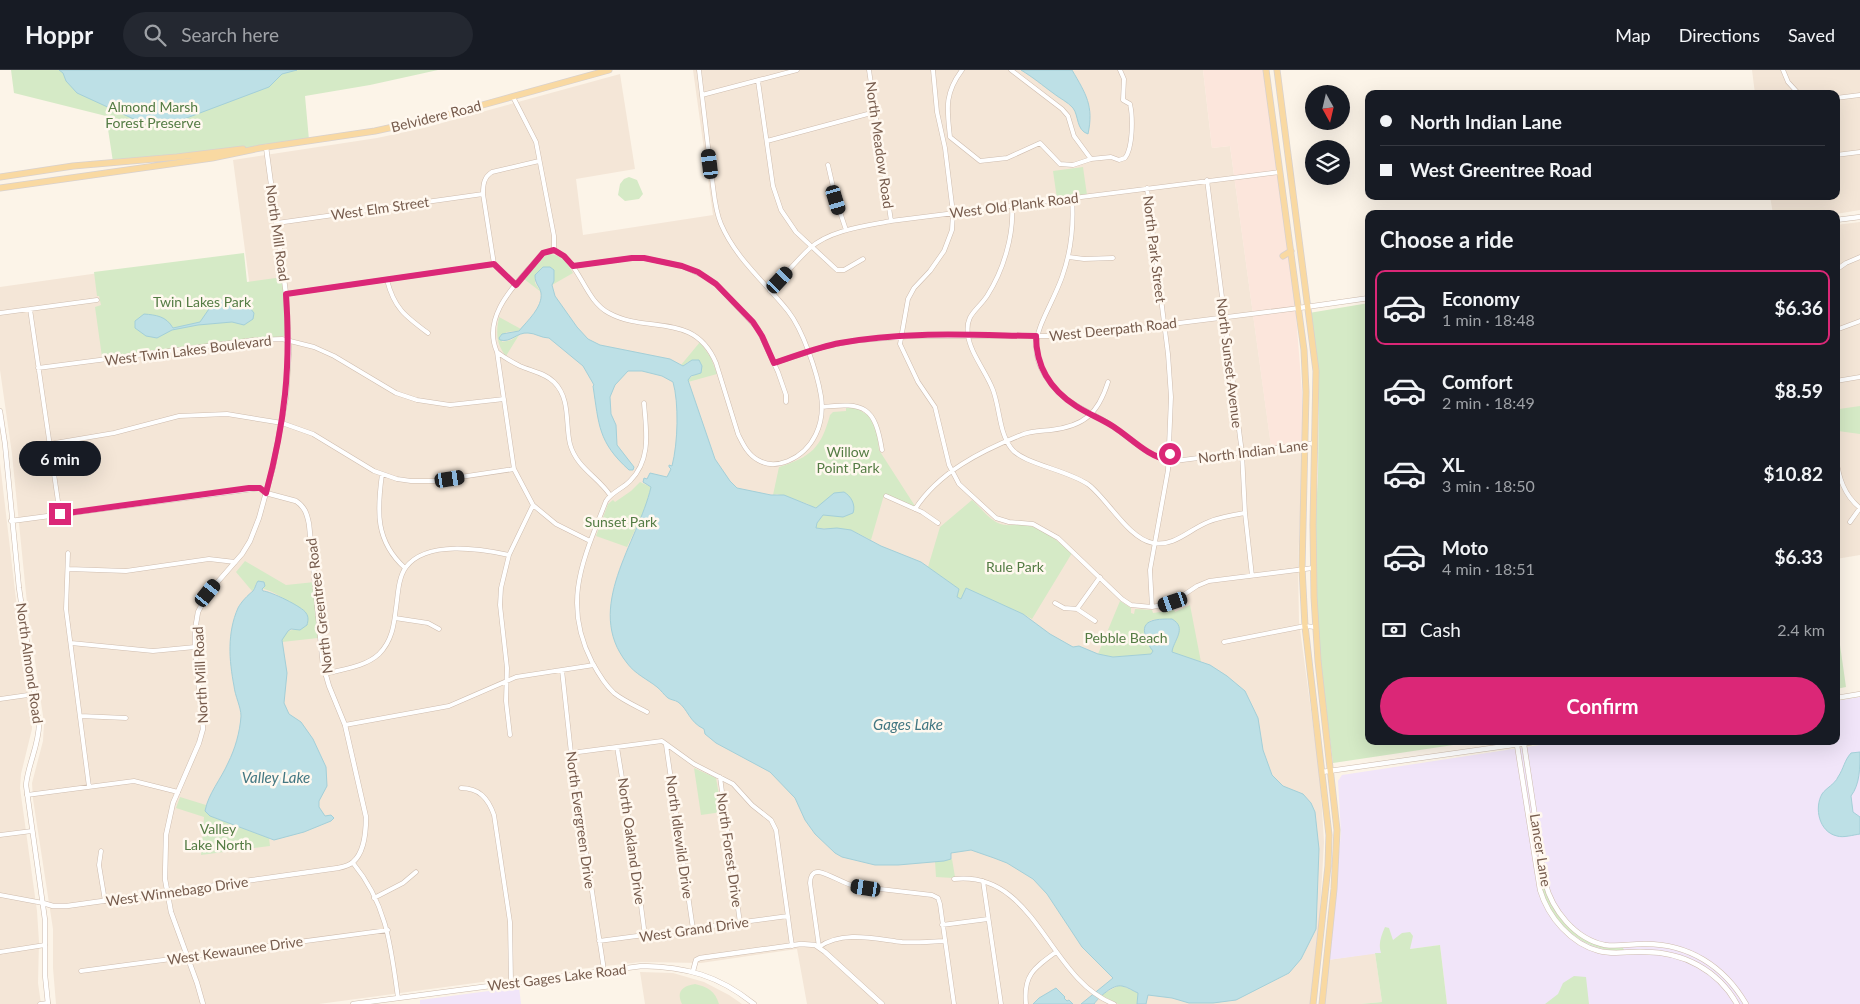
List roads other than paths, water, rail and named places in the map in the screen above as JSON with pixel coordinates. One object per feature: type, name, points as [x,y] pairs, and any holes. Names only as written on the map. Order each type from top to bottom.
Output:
[{"type":"main road","name":"Belvidere Road","points":[[0,176],[73,166],[263,147],[375,131],[413,123],[609,70]]},
{"type":"main road","points":[[1266,70],[1304,350],[1306,392],[1302,568],[1309,672],[1329,836],[1328,866],[1313,1004]]},
{"type":"main road","points":[[1276,70],[1316,371],[1313,568],[1315,627],[1337,830],[1337,860],[1322,1004]]},
{"type":"main road","name":"Belvidere Road","points":[[0,188],[212,158],[263,147]]},
{"type":"main road","points":[[1289,238],[1299,237]]},
{"type":"street","points":[[590,541],[556,524],[533,505],[514,469],[497,352],[493,338],[494,321],[499,308],[543,253],[554,250],[564,256],[573,266],[590,296],[608,313],[624,319],[674,327],[690,333],[703,342],[716,363],[738,434],[746,450],[759,461],[770,464],[780,463],[802,453],[818,432],[822,419],[821,394],[808,352],[794,320],[743,260],[718,218],[698,70]]},
{"type":"street","points":[[702,95],[797,70]]},
{"type":"street","name":"North Meadow Road","points":[[869,70],[890,221]]},
{"type":"street","points":[[933,70],[953,213],[952,230],[950,238],[937,262],[914,288],[908,299],[900,337],[902,350],[918,382],[935,407],[951,471],[965,490],[996,518],[1009,522],[1033,524],[1050,532],[1126,602],[1137,606],[1152,607],[1173,602],[1204,582],[1313,568]]},
{"type":"street","points":[[962,70],[956,78],[947,102],[950,137],[980,161],[1007,158],[1040,143],[1060,164],[1073,165],[1091,159],[1111,157],[1119,160],[1125,158],[1129,153],[1132,112],[1130,104],[1122,100],[1124,79],[1120,70]]},
{"type":"street","points":[[1012,70],[1062,109],[1068,116],[1074,136],[1091,159]]},
{"type":"street","points":[[1783,70],[1793,90]]},
{"type":"street","points":[[758,81],[773,186],[781,210],[796,232],[837,270],[844,270],[863,259]]},
{"type":"street","points":[[1840,97],[1860,94]]},
{"type":"street","points":[[513,96],[536,142],[554,236],[554,250]]},
{"type":"street","points":[[767,141],[875,112]]},
{"type":"street","name":"North Mill Road","points":[[203,1004],[197,983],[174,924],[167,892],[166,835],[169,814],[200,743],[202,729],[195,647],[196,621],[202,603],[250,541],[266,493],[286,397],[289,340],[286,294],[277,223],[263,147]]},
{"type":"street","points":[[1840,155],[1860,152]]},
{"type":"street","points":[[516,285],[494,264],[483,194],[484,183],[488,174],[539,161]]},
{"type":"street","points":[[828,165],[846,230]]},
{"type":"street","name":"West Old Plank Road","points":[[770,291],[811,247],[846,230],[890,221],[1280,172]]},
{"type":"street","name":"North Sunset Avenue","points":[[1207,180],[1242,453],[1245,513],[1252,576]]},
{"type":"street","name":"North Park Street","points":[[1147,188],[1171,397],[1169,460],[1154,543],[1150,579],[1152,607]]},
{"type":"street","name":"West Elm Street","points":[[277,223],[483,194]]},
{"type":"street","points":[[1036,336],[1062,278],[1069,257],[1072,232],[1072,198]]},
{"type":"street","points":[[1012,206],[1010,238],[1005,256],[986,296],[970,317],[968,335],[993,391],[1006,442],[1011,450],[1023,457],[1064,471],[1088,484],[1103,498],[1131,531],[1141,538],[1154,543],[1175,540],[1207,522],[1245,513]]},
{"type":"street","points":[[1840,220],[1860,217]]},
{"type":"street","points":[[1069,257],[1089,259],[1114,258]]},
{"type":"street","points":[[1840,267],[1846,262],[1860,257]]},
{"type":"street","points":[[573,266],[644,258],[682,266],[698,272],[716,284],[753,322],[762,336],[774,363],[784,389],[786,402]]},
{"type":"street","points":[[286,294],[494,264]]},
{"type":"street","points":[[387,280],[390,294],[402,313],[428,333]]},
{"type":"street","points":[[1299,308],[1365,299]]},
{"type":"street","points":[[0,313],[97,300]]},
{"type":"street","name":"West Deerpath Road","points":[[774,363],[852,341],[900,337],[968,335],[1076,336],[1299,308]]},
{"type":"street","points":[[30,309],[60,514]]},
{"type":"street","points":[[1840,328],[1860,321]]},
{"type":"street","name":"North Indian Lane","points":[[1036,336],[1040,364],[1059,393],[1092,415],[1112,425],[1150,453],[1169,460],[1315,443]]},
{"type":"street","name":"West Twin Lakes Boulevard","points":[[38,368],[253,340],[289,340],[334,356],[388,389],[417,400],[450,404],[504,399]]},
{"type":"street","points":[[497,352],[519,366],[547,375],[557,385],[564,401],[570,444],[573,452],[578,462],[600,482],[610,495]]},
{"type":"street","points":[[1840,380],[1860,377]]},
{"type":"street","points":[[915,509],[920,501],[951,471],[1006,442],[1030,432],[1062,428],[1076,424],[1092,415],[1100,404],[1108,382]]},
{"type":"street","points":[[644,402],[647,436],[644,457],[634,476],[610,495],[580,570],[577,595],[581,633],[594,665],[610,690],[647,712]]},
{"type":"street","points":[[822,407],[843,404],[856,406],[866,411],[877,425],[882,450]]},
{"type":"street","name":"North Almond Road","points":[[0,411],[19,588],[39,731],[27,776],[27,795],[43,904],[45,975],[48,1003]]},
{"type":"street","points":[[49,444],[100,436],[190,415],[227,414],[282,423],[323,438],[374,470],[397,479],[422,482],[514,469]]},
{"type":"street","points":[[382,474],[379,510],[382,534],[389,552],[405,568]]},
{"type":"street","points":[[1840,477],[1842,486],[1848,496],[1860,508],[1850,522]]},
{"type":"street","name":"North Greentree Road","points":[[12,521],[249,488],[260,488],[266,493],[296,501],[305,510],[308,517],[314,562],[319,628],[326,674],[345,725],[366,824],[366,831],[360,851],[353,863]]},
{"type":"street","points":[[886,496],[915,509],[938,523]]},
{"type":"street","points":[[510,735],[500,605],[502,581],[509,555],[533,505]]},
{"type":"street","points":[[326,674],[355,666],[374,657],[388,643],[395,618],[399,587],[405,568],[422,555],[446,549],[463,549],[509,555]]},
{"type":"street","points":[[68,553],[66,602],[89,787]]},
{"type":"street","points":[[68,569],[126,571],[209,559],[235,562]]},
{"type":"street","points":[[1077,608],[1100,577]]},
{"type":"street","points":[[1055,603],[1064,608],[1077,608],[1095,622]]},
{"type":"street","points":[[395,618],[428,623],[439,629]]},
{"type":"street","points":[[1224,642],[1305,626],[1315,627]]},
{"type":"street","points":[[71,643],[153,651],[195,647]]},
{"type":"street","points":[[345,725],[444,707],[460,702],[516,677],[594,665]]},
{"type":"street","name":"North Evergreen Drive","points":[[562,670],[571,753],[604,970]]},
{"type":"street","points":[[0,698],[35,694]]},
{"type":"street","points":[[1840,697],[1860,694]]},
{"type":"street","points":[[80,716],[126,718]]},
{"type":"street","points":[[571,753],[662,741],[694,764],[733,784],[752,805],[770,819],[776,830],[792,946]]},
{"type":"street","name":"North Idlewild Drive","points":[[666,744],[693,929]]},
{"type":"street","points":[[1322,772],[1517,745]]},
{"type":"street","name":"Lancer Lane","points":[[1517,745],[1540,890],[1543,902],[1558,924],[1572,937],[1586,946],[1599,951],[1611,953],[1662,953],[1692,962],[1716,977],[1737,1004]]},
{"type":"street","name":"Lancer Lane","points":[[1524,745],[1545,882],[1552,902],[1560,914],[1578,932],[1597,943],[1613,946],[1664,945],[1695,954],[1724,974],[1746,1004]]},
{"type":"street","name":"North Oakland Drive","points":[[617,747],[645,936]]},
{"type":"street","name":"North Forest Drive","points":[[720,777],[740,923]]},
{"type":"street","points":[[27,795],[138,781],[178,792]]},
{"type":"street","points":[[461,788],[472,788],[479,793],[487,800],[494,814],[510,922],[511,982]]},
{"type":"street","points":[[0,835],[32,831]]},
{"type":"street","points":[[101,851],[99,865],[105,901]]},
{"type":"street","points":[[353,863],[360,871],[384,918],[388,930],[398,998]]},
{"type":"street","name":"West Winnebago Drive","points":[[0,895],[43,904],[67,906],[321,872],[353,863]]},
{"type":"street","points":[[374,898],[403,883],[416,872]]},
{"type":"street","points":[[819,947],[810,883],[812,875],[819,872],[844,884],[877,890],[932,895],[938,898],[940,904],[954,1004]]},
{"type":"street","points":[[954,879],[968,878],[1000,887],[1024,908],[1056,952],[1092,990],[1103,1000],[1114,1004]]},
{"type":"street","points":[[983,881],[1001,1004]]},
{"type":"street","name":"West Grand Drive","points":[[599,941],[788,916]]},
{"type":"street","points":[[942,926],[988,919]]},
{"type":"street","name":"West Kewaunee Drive","points":[[82,971],[388,930]]},
{"type":"street","points":[[819,947],[831,940],[861,937],[915,942],[945,941]]},
{"type":"street","points":[[693,971],[696,960],[700,958],[807,944],[819,947],[882,1004]]},
{"type":"street","points":[[0,952],[45,945]]},
{"type":"street","points":[[1026,1004],[1027,981],[1030,973],[1056,952]]},
{"type":"street","name":"West Gages Lake Road","points":[[353,1004],[642,966],[668,967],[693,971],[726,984],[754,1004]]},
{"type":"street","points":[[40,1004],[48,1003]]},
{"type":"water","points":[[59,70],[297,70],[282,74],[269,87],[168,125],[138,121],[77,93]]},
{"type":"water","points":[[1021,70],[1072,70],[1088,100],[1090,124],[1088,134],[1081,129],[1075,111],[1071,106]]},
{"type":"water","name":"Gages Lake","points":[[543,267],[550,267],[554,270],[552,285],[555,296],[588,339],[600,345],[670,359],[683,366],[692,360],[699,360],[702,366],[701,373],[691,376],[688,380],[715,459],[737,488],[771,495],[784,495],[816,508],[834,493],[844,492],[852,501],[853,513],[843,517],[823,515],[816,528],[851,530],[881,546],[921,562],[959,589],[957,597],[961,599],[966,588],[1023,614],[1050,634],[1073,647],[1079,646],[1098,654],[1113,657],[1151,654],[1153,651],[1144,631],[1145,626],[1157,620],[1172,619],[1177,623],[1179,630],[1172,652],[1210,665],[1245,691],[1258,718],[1263,750],[1272,775],[1283,786],[1303,794],[1311,803],[1315,812],[1319,849],[1316,929],[1301,959],[1289,973],[1236,1000],[1213,1003],[1189,1003],[1172,998],[1148,995],[1146,1004],[1137,1004],[1138,993],[1126,987],[1118,986],[1106,992],[1094,1004],[1081,1004],[1113,978],[1082,947],[1047,894],[1033,879],[1007,863],[971,850],[951,853],[951,859],[944,861],[898,865],[875,865],[842,857],[815,834],[805,820],[795,798],[770,772],[716,743],[705,734],[704,729],[695,723],[677,701],[668,698],[634,670],[627,663],[615,642],[610,620],[612,598],[618,575],[651,487],[643,482],[644,478],[647,479],[650,473],[667,477],[671,469],[669,465],[672,466],[676,446],[677,423],[673,382],[662,376],[642,371],[628,371],[615,385],[610,397],[611,414],[616,425],[617,445],[634,467],[633,470],[629,470],[611,451],[602,432],[594,385],[583,366],[549,338],[524,333],[504,341],[499,338],[502,334],[519,331],[537,309],[541,293],[535,275]]},
{"type":"water","points":[[224,300],[250,308],[254,313],[253,319],[244,325],[232,322],[198,325],[172,330],[157,338],[146,336],[135,328],[135,321],[144,314],[164,319],[173,328],[200,322],[211,306]]},
{"type":"water","name":"Valley Lake","points":[[258,581],[264,582],[263,591],[293,603],[304,610],[308,616],[307,625],[300,630],[291,629],[282,640],[287,673],[284,703],[289,714],[301,722],[313,739],[326,767],[327,786],[319,801],[319,807],[325,816],[331,815],[334,818],[304,832],[274,840],[210,816],[205,811],[212,793],[231,758],[240,722],[241,713],[232,676],[230,656],[234,617],[241,603],[253,591]]},
{"type":"water","points":[[1860,752],[1858,781],[1851,796],[1853,812],[1860,817],[1860,834],[1839,837],[1831,834],[1822,825],[1818,806],[1822,794],[1837,779],[1851,753]]},
{"type":"water","points":[[1056,988],[1067,1001],[1069,1000],[1073,1004],[1033,1004],[1039,998]]},
{"type":"park label","name":"Almond Marsh Forest Preserve","points":[[153,114]]},
{"type":"park label","name":"Twin Lakes Park","points":[[202,301]]},
{"type":"park label","name":"Willow Point Park","points":[[848,460]]},
{"type":"park label","name":"Sunset Park","points":[[621,521]]},
{"type":"park label","name":"Rule Park","points":[[1015,566]]},
{"type":"park label","name":"Pebble Beach","points":[[1126,637]]},
{"type":"park label","name":"Valley Lake North","points":[[218,836]]}]
